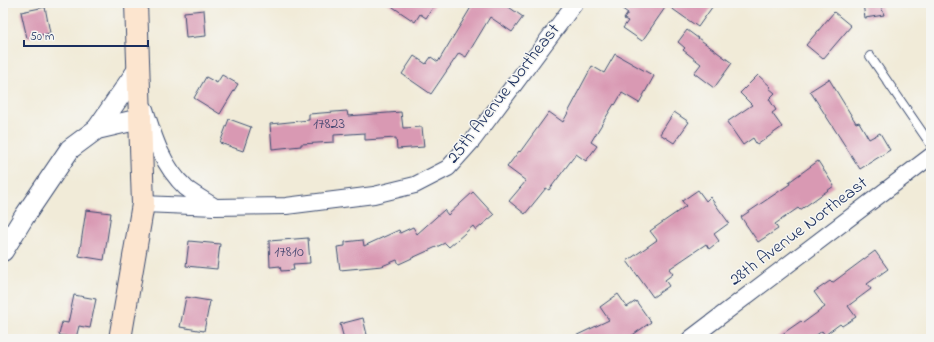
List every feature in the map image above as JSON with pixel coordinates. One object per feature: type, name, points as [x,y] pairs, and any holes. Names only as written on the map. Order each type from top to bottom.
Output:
[{"type":"main road","points":[[120,339],[143,204],[136,3]]},
{"type":"street","name":"25th Avenue Northeast","points":[[143,204],[215,207],[286,206],[374,195],[415,185],[448,168],[473,140],[575,3]]},
{"type":"street","points":[[3,251],[70,149],[97,129],[139,68]]},
{"type":"street","points":[[140,95],[154,138],[168,167],[186,188],[215,207]]},
{"type":"street","points":[[97,129],[140,119]]},
{"type":"street","name":"28th Avenue Northeast","points":[[690,339],[931,156]]},
{"type":"lane","points":[[870,56],[931,145]]},
{"type":"building","points":[[387,3],[436,3],[426,18],[420,14],[415,22]]},
{"type":"building","points":[[471,3],[503,3],[523,17],[512,32],[490,17],[466,57],[459,53],[431,94],[402,74],[414,56],[426,64],[431,57],[438,62],[473,4]]},
{"type":"building","points":[[614,3],[715,3],[698,27],[667,5],[642,41],[623,28],[628,21],[624,19],[628,13]]},
{"type":"building","points":[[863,3],[880,3],[884,15],[865,18]]},
{"type":"building","points":[[45,7],[50,33],[27,38],[21,12]]},
{"type":"building","points":[[204,10],[206,36],[186,38],[184,12]]},
{"type":"building","points":[[834,12],[851,26],[823,59],[806,45]]},
{"type":"building","points":[[687,30],[732,63],[714,88],[694,73],[701,64],[683,50],[685,48],[678,42]]},
{"type":"building","points":[[615,54],[654,76],[639,103],[622,93],[591,142],[597,146],[586,161],[576,154],[549,190],[546,188],[525,214],[509,201],[526,181],[507,167],[519,151],[520,152],[549,112],[563,122],[592,66],[604,73]]},
{"type":"building","points":[[222,75],[238,84],[220,114],[194,98],[206,77],[217,83]]},
{"type":"building","points":[[758,75],[771,87],[769,88],[775,93],[769,99],[776,110],[772,113],[782,127],[757,145],[753,138],[743,145],[727,122],[752,105],[740,93]]},
{"type":"building","points":[[829,79],[856,123],[859,122],[869,139],[880,133],[890,150],[860,169],[810,91]]},
{"type":"building","points":[[347,111],[348,116],[401,112],[403,128],[422,127],[424,147],[397,149],[396,138],[365,140],[365,133],[334,135],[334,142],[301,144],[301,146],[272,149],[270,124],[309,120],[309,114]]},
{"type":"building","points":[[674,112],[689,122],[674,143],[660,134]]},
{"type":"building","points":[[229,119],[251,127],[243,151],[220,143]]},
{"type":"building","points":[[818,161],[834,186],[800,210],[798,208],[775,224],[778,229],[758,242],[741,217],[790,184],[789,182]]},
{"type":"building","points":[[698,190],[706,201],[710,197],[729,223],[714,234],[719,241],[709,249],[706,244],[669,269],[673,274],[665,280],[669,286],[653,297],[627,261],[657,240],[650,231],[686,206],[682,201]]},
{"type":"building","points":[[473,192],[494,215],[476,230],[473,226],[449,247],[445,243],[399,264],[397,260],[382,266],[340,270],[337,247],[345,246],[345,242],[363,240],[364,246],[399,230],[400,233],[413,227],[417,234],[444,210],[448,215]]},
{"type":"building","points":[[86,210],[111,213],[104,260],[79,256]]},
{"type":"building","points":[[308,238],[310,263],[293,264],[294,270],[281,271],[280,266],[270,267],[269,241]]},
{"type":"building","points":[[189,241],[220,244],[217,269],[186,266]]},
{"type":"building","points":[[875,251],[888,269],[867,284],[871,289],[848,306],[856,317],[842,326],[840,324],[825,335],[822,331],[811,339],[775,339],[801,321],[803,323],[825,307],[814,292],[830,281],[832,283]]},
{"type":"building","points":[[618,294],[627,307],[636,301],[651,322],[627,339],[569,339],[609,320],[600,307]]},
{"type":"building","points":[[74,295],[96,299],[90,328],[79,326],[76,338],[59,335],[62,322],[68,323]]},
{"type":"building","points":[[186,297],[210,301],[204,331],[180,327]]},
{"type":"building","points":[[363,318],[368,339],[344,339],[340,324]]}]
